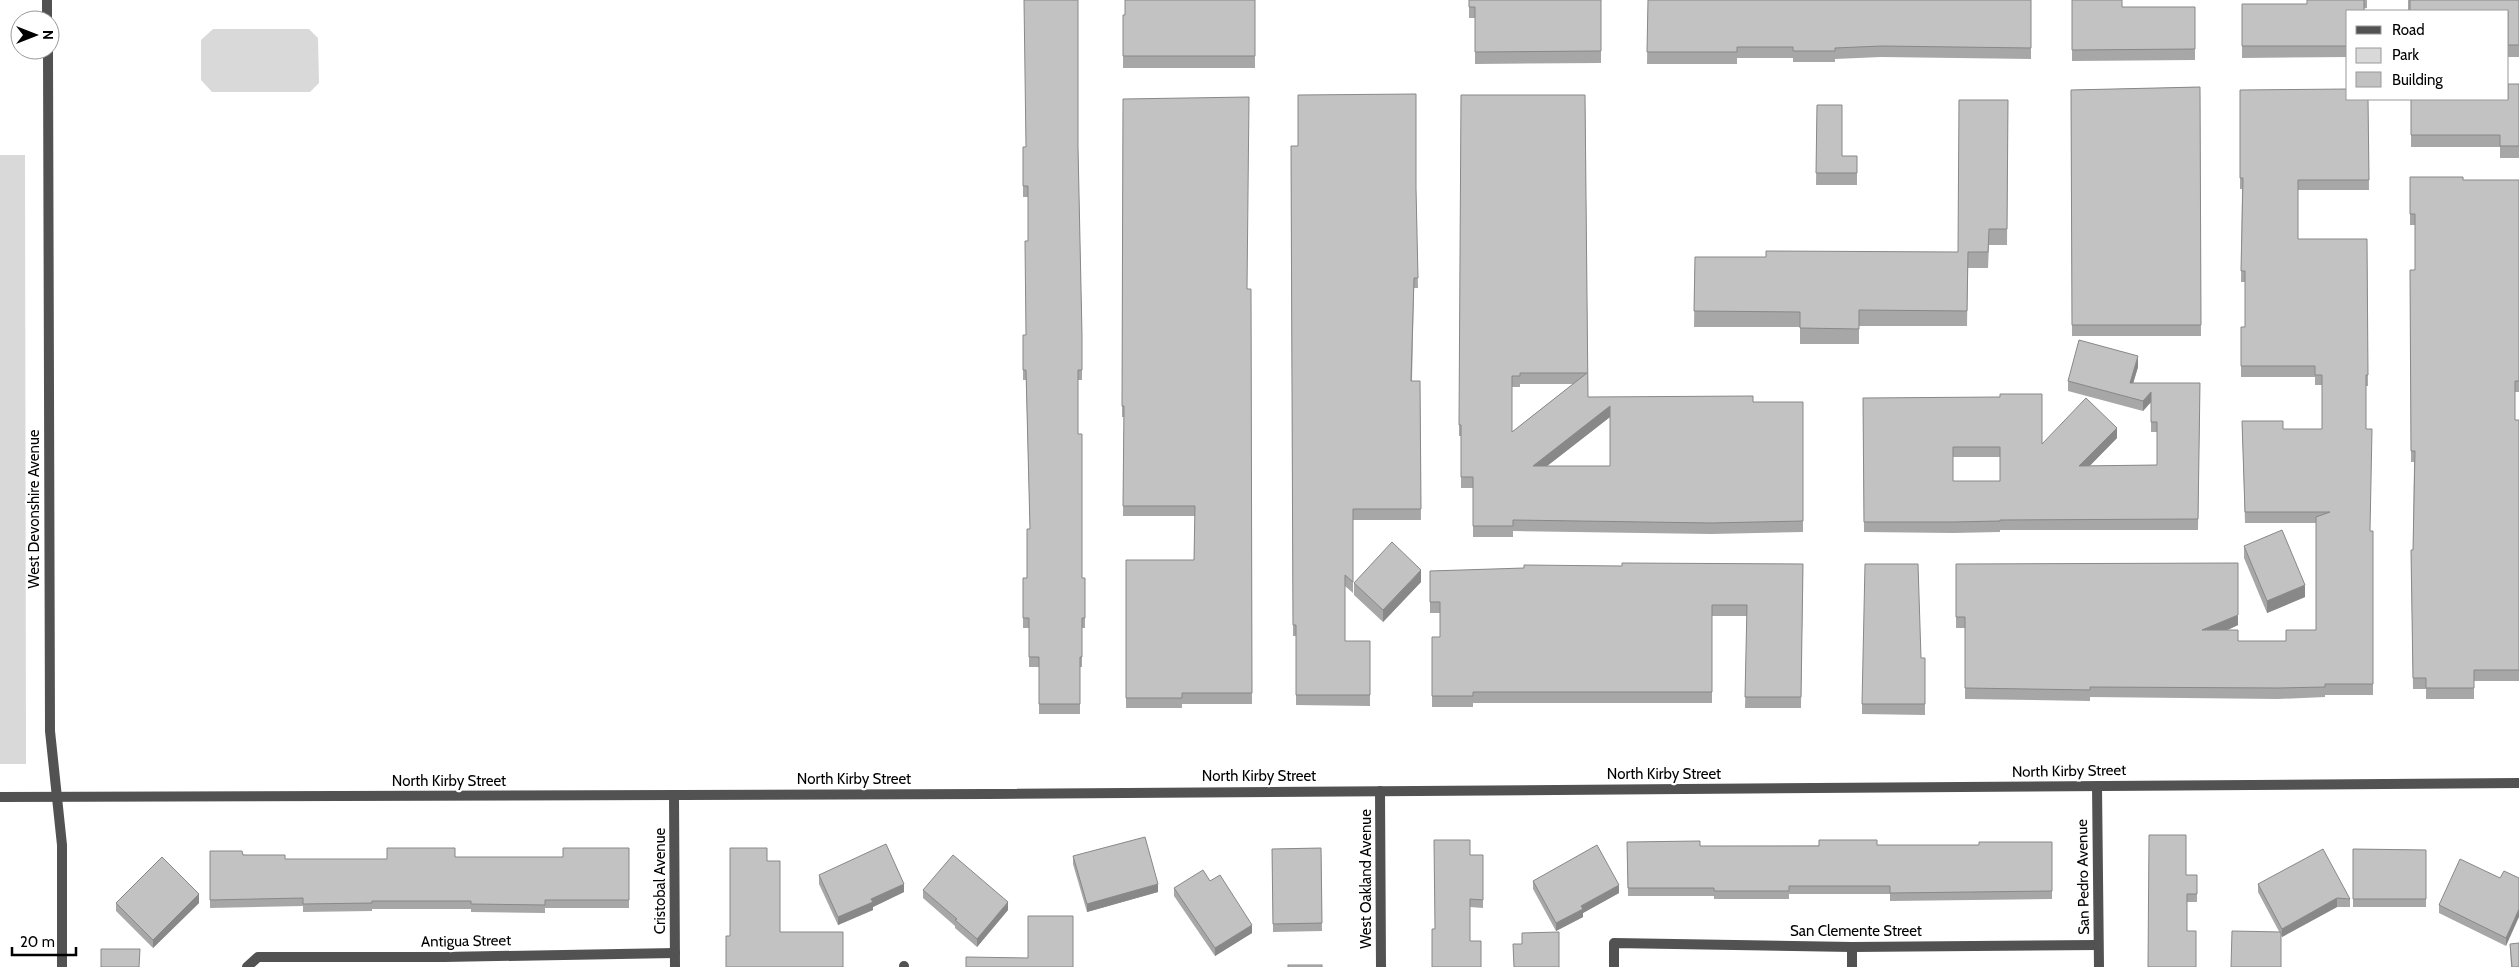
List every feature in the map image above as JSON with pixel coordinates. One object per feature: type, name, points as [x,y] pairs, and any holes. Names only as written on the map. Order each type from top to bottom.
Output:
[{"type":"street","name":"West Devonshire Avenue","points":[[48,60],[50,731],[62,845],[62,967]]},
{"type":"street","name":"North Kirby Street","points":[[0,797],[674,795],[2519,783]]},
{"type":"street","name":"San Pedro Avenue","points":[[2097,786],[2099,967]]},
{"type":"street","name":"West Oakland Avenue","points":[[1380,790],[1382,967]]},
{"type":"street","name":"Cristobal Avenue","points":[[674,795],[675,967]]},
{"type":"street","name":"San Clemente Street","points":[[1614,967],[1614,943],[1852,947],[2098,945]]},
{"type":"street","points":[[1852,947],[1852,967]]},
{"type":"street","name":"Antigua Street","points":[[247,967],[258,957],[444,962],[675,953]]},
{"type":"green space","points":[[213,29],[309,29],[318,38],[319,83],[310,92],[212,92],[201,80],[201,40]]},
{"type":"green space","points":[[0,155],[25,155],[26,764],[0,764]]},
{"type":"building","points":[[1024,0],[1078,0],[1078,147],[1082,370],[1078,370],[1078,434],[1082,434],[1082,578],[1085,578],[1085,618],[1082,618],[1082,657],[1080,657],[1080,704],[1039,704],[1039,657],[1029,657],[1029,618],[1023,618],[1023,578],[1027,578],[1027,529],[1030,529],[1026,370],[1023,370],[1023,335],[1026,335],[1025,241],[1028,241],[1028,186],[1023,186],[1023,147],[1026,147]]},
{"type":"building","points":[[1125,0],[1255,0],[1255,56],[1123,56]]},
{"type":"building","points":[[1469,0],[1601,0],[1601,51],[1475,52],[1475,7],[1469,7]]},
{"type":"building","points":[[1648,0],[2031,0],[2031,48],[1881,46],[1835,48],[1835,51],[1793,51],[1793,47],[1737,47],[1737,52],[1647,52]]},
{"type":"building","points":[[2072,0],[2122,0],[2122,7],[2195,7],[2195,49],[2072,50]]},
{"type":"building","points":[[2307,0],[2364,0],[2364,10],[2346,10],[2346,46],[2242,46],[2242,4],[2307,4]]},
{"type":"building","points":[[2410,0],[2519,0],[2519,45],[2509,45],[2509,10],[2410,10]]},
{"type":"building","points":[[2509,84],[2519,84],[2519,146],[2500,146],[2500,135],[2411,135],[2411,100],[2509,100]]},
{"type":"building","points":[[2200,87],[2201,325],[2072,325],[2071,90]]},
{"type":"building","points":[[2346,89],[2346,100],[2368,100],[2369,180],[2298,180],[2298,239],[2367,239],[2368,375],[2366,375],[2366,429],[2372,429],[2370,531],[2373,531],[2373,684],[2325,684],[2325,687],[2278,688],[2090,687],[2090,690],[1965,688],[1965,617],[1956,617],[1956,564],[2238,563],[2238,615],[2202,630],[2238,630],[2238,641],[2286,641],[2286,630],[2316,630],[2316,517],[2330,512],[2245,512],[2242,421],[2283,421],[2283,429],[2322,429],[2322,375],[2315,375],[2315,366],[2241,366],[2241,327],[2245,327],[2245,271],[2241,271],[2243,178],[2240,178],[2240,90]]},
{"type":"building","points":[[1416,94],[1418,278],[1414,278],[1411,381],[1420,381],[1421,509],[1353,509],[1353,582],[1345,575],[1345,641],[1370,641],[1370,695],[1296,695],[1296,625],[1293,625],[1291,146],[1298,146],[1298,95]]},
{"type":"building","points":[[1461,95],[1585,95],[1588,397],[1753,396],[1753,402],[1803,402],[1803,521],[1711,523],[1513,520],[1513,526],[1473,526],[1473,477],[1461,477],[1461,425],[1459,425]],"holes":[[[1520,373],[1587,373],[1512,432],[1512,376],[1520,376]],[[1610,406],[1610,466],[1533,466]]]},
{"type":"building","points":[[1249,97],[1247,289],[1251,289],[1252,693],[1182,693],[1182,698],[1126,698],[1126,560],[1194,560],[1195,506],[1123,506],[1123,99]]},
{"type":"building","points":[[1959,100],[2008,100],[2007,229],[1989,229],[1988,252],[1968,252],[1967,311],[1859,310],[1859,329],[1800,328],[1800,312],[1694,311],[1695,257],[1766,257],[1766,251],[1958,252]]},
{"type":"building","points":[[1817,105],[1842,105],[1842,156],[1857,156],[1857,173],[1816,173]]},
{"type":"building","points":[[2410,177],[2463,177],[2463,180],[2519,180],[2519,381],[2515,381],[2515,420],[2519,420],[2519,670],[2474,670],[2474,688],[2426,688],[2426,678],[2413,678],[2411,550],[2413,550],[2415,451],[2411,451],[2410,270],[2415,270],[2415,214],[2410,214]]},
{"type":"building","points":[[2079,340],[2138,356],[2130,383],[2200,383],[2198,519],[1864,522],[1863,398],[2000,397],[2000,394],[2042,394],[2042,444],[2086,398],[2117,428],[2079,466],[2157,465],[2157,422],[2151,422],[2151,392],[2143,401],[2068,381]],"holes":[[[1953,447],[2000,447],[2000,481],[1953,481]]]},
{"type":"building","points":[[2282,530],[2305,585],[2267,601],[2244,546]]},
{"type":"building","points":[[1392,542],[1421,570],[1383,610],[1354,583]]},
{"type":"building","points":[[1622,563],[1803,564],[1801,697],[1745,697],[1747,605],[1712,605],[1712,692],[1473,692],[1473,696],[1432,696],[1432,637],[1440,637],[1440,602],[1430,602],[1430,571],[1524,568],[1524,565],[1622,566]]},
{"type":"building","points":[[1865,564],[1918,564],[1921,658],[1925,658],[1925,704],[1862,704]]},
{"type":"building","points":[[2149,835],[2186,835],[2186,875],[2197,875],[2197,894],[2187,894],[2187,931],[2196,931],[2196,967],[2148,967]]},
{"type":"building","points":[[1145,837],[1158,884],[1087,904],[1073,856]]},
{"type":"building","points":[[1434,840],[1470,840],[1470,855],[1483,855],[1483,900],[1470,899],[1470,941],[1481,941],[1481,967],[1432,967],[1432,929],[1435,929]]},
{"type":"building","points":[[1819,840],[1877,840],[1877,845],[1979,845],[1979,842],[2052,842],[2052,891],[1890,893],[1890,886],[1789,886],[1789,891],[1714,891],[1714,888],[1628,888],[1627,842],[1700,841],[1700,846],[1819,846]]},
{"type":"building","points":[[886,844],[904,884],[871,899],[873,902],[838,917],[819,875]]},
{"type":"building","points":[[1597,845],[1619,885],[1581,906],[1583,909],[1556,923],[1533,881]]},
{"type":"building","points":[[387,848],[455,848],[455,857],[563,857],[563,848],[629,848],[629,900],[545,900],[545,905],[471,904],[471,901],[372,901],[372,903],[303,904],[303,898],[210,900],[210,851],[242,851],[243,855],[285,855],[285,859],[387,859]]},
{"type":"building","points":[[730,848],[767,848],[767,861],[780,861],[780,932],[843,932],[843,967],[726,967],[726,936],[730,936]]},
{"type":"building","points":[[1321,848],[1322,923],[1273,924],[1272,849]]},
{"type":"building","points":[[2323,849],[2350,899],[2337,898],[2282,929],[2258,884]]},
{"type":"building","points":[[2353,849],[2426,850],[2426,899],[2353,899]]},
{"type":"building","points":[[953,855],[1008,902],[977,939],[923,890]]},
{"type":"building","points":[[162,857],[199,894],[153,940],[116,903]]},
{"type":"building","points":[[2460,859],[2500,878],[2504,871],[2519,878],[2519,909],[2506,938],[2439,905]]},
{"type":"building","points":[[1203,870],[1210,881],[1220,875],[1252,925],[1215,948],[1174,888]]},
{"type":"building","points":[[1028,916],[1073,916],[1073,967],[966,967],[966,957],[1028,958]]},
{"type":"building","points":[[2232,931],[2281,932],[2281,967],[2231,967]]},
{"type":"building","points":[[1559,932],[1559,967],[1514,967],[1513,944],[1522,944],[1522,933]]},
{"type":"building","points":[[2519,943],[2519,967],[2512,967],[2510,944]]},
{"type":"building","points":[[101,949],[140,949],[139,967],[101,967]]},
{"type":"building","points":[[1288,965],[1322,965],[1322,967],[1288,967]]}]
